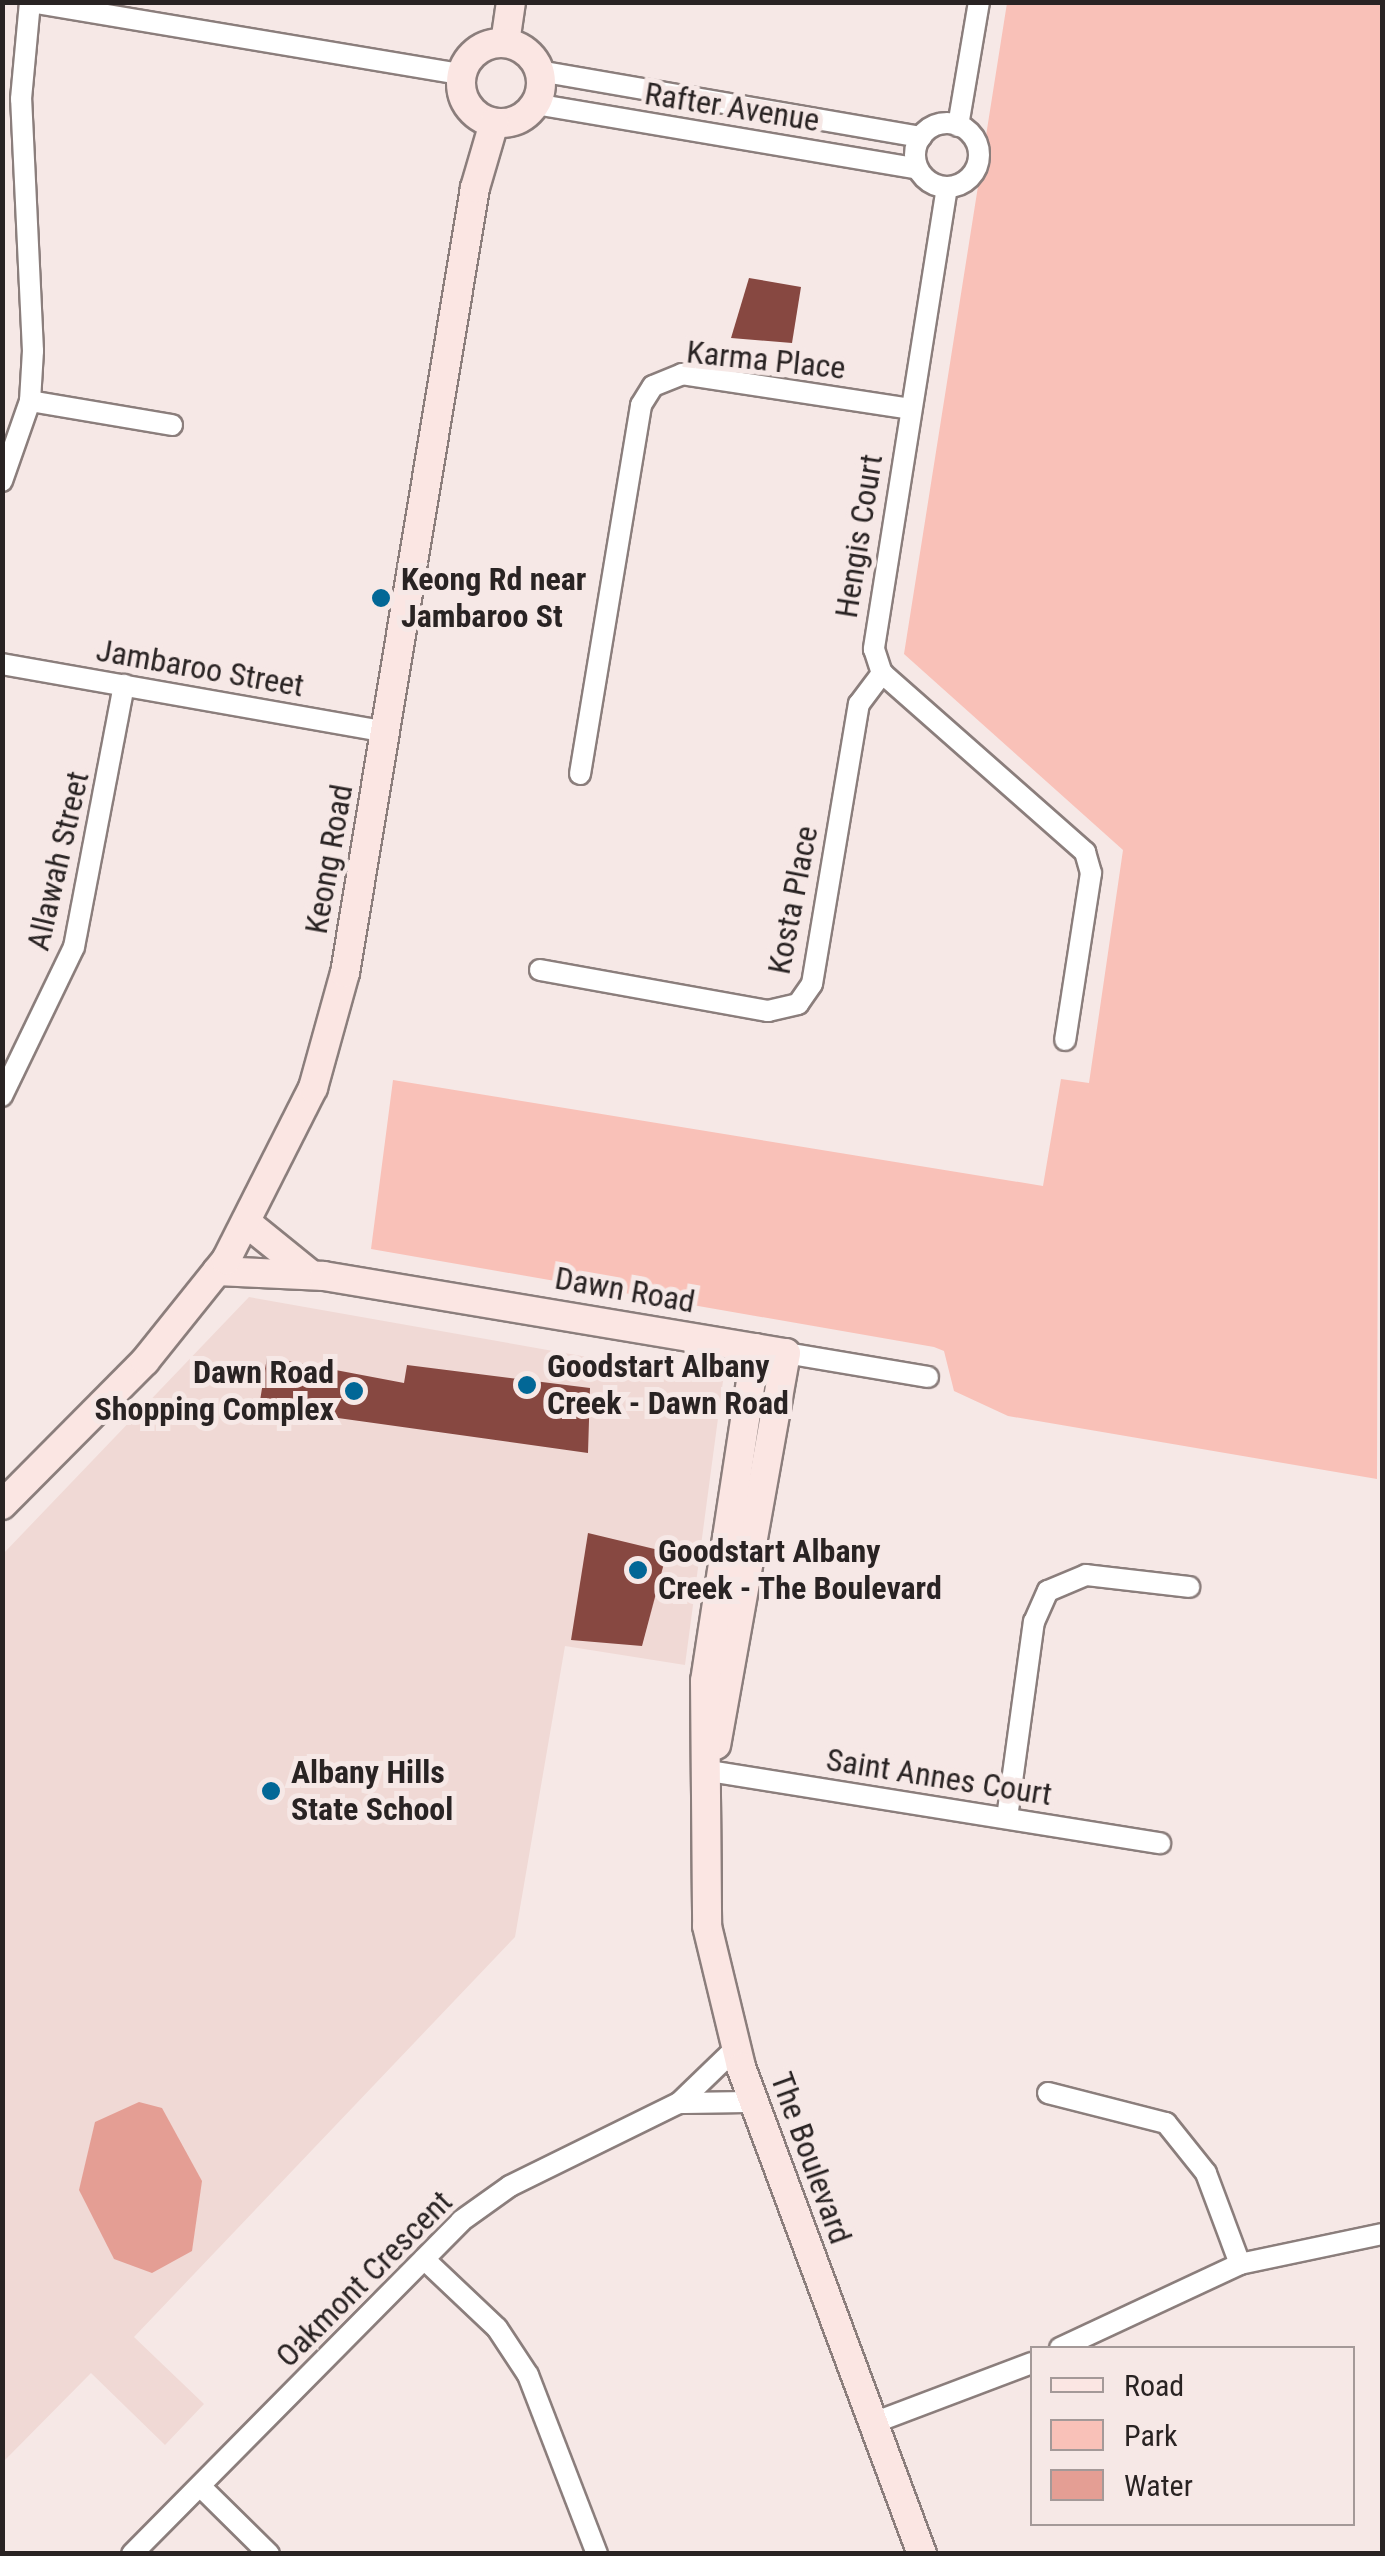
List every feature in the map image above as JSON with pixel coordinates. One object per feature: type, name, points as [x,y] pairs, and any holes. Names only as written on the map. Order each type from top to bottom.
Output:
[{"type":"street","points":[[2,482],[30,401],[21,99],[30,2],[131,11],[462,74]]},
{"type":"street","points":[[505,44],[511,2]]},
{"type":"street","points":[[947,187],[977,166],[973,137],[958,126],[978,2]]},
{"type":"street","points":[[505,44],[539,71],[535,104],[518,120],[494,123],[464,99],[462,74],[482,48],[505,44]]},
{"type":"street","name":"Rafter Avenue","points":[[539,71],[921,137],[958,126]]},
{"type":"street","name":"Rafter Avenue","points":[[535,104],[918,169],[947,187]]},
{"type":"street","name":"Keong Road","points":[[2,1505],[145,1361],[217,1271],[247,1224],[313,1088],[388,732],[474,188],[494,123]]},
{"type":"street","points":[[918,169],[921,137]]},
{"type":"street","name":"Hengis Court","points":[[882,673],[874,626],[947,187]]},
{"type":"street","name":"Karma Place","points":[[580,774],[641,405],[653,386],[682,374],[910,408]]},
{"type":"street","points":[[30,401],[172,425]]},
{"type":"street","name":"Jambaroo Street","points":[[2,664],[388,732]]},
{"type":"street","points":[[882,673],[1085,852],[1091,873],[1065,1040]]},
{"type":"street","name":"Kosta Place","points":[[540,970],[768,1011],[798,1004],[812,984],[859,704],[882,673]]},
{"type":"street","name":"Allawah Street","points":[[2,1096],[74,947],[124,685]]},
{"type":"street","name":"Dawn Road","points":[[247,1224],[310,1274]]},
{"type":"street","name":"Dawn Road","points":[[217,1271],[310,1274],[928,1376]]},
{"type":"street","name":"The Boulevard","points":[[756,1348],[705,1681],[709,1771],[707,1926],[736,2049],[753,2102],[922,2554]]},
{"type":"street","name":"The Boulevard","points":[[709,1771],[732,1689],[786,1353]]},
{"type":"street","points":[[1008,1818],[1034,1622],[1048,1591],[1072,1576],[1104,1574],[1189,1588]]},
{"type":"street","name":"Saint Annes Court","points":[[709,1771],[1160,1843]]},
{"type":"street","name":"Oakmont Crescent","points":[[132,2554],[424,2259],[510,2186],[679,2103],[736,2049]]},
{"type":"street","points":[[1048,2092],[1166,2123],[1206,2173],[1240,2264]]},
{"type":"street","name":"Oakmont Crescent","points":[[679,2103],[753,2102]]},
{"type":"street","points":[[1064,2346],[1240,2264],[1382,2234]]},
{"type":"street","points":[[424,2259],[498,2328],[528,2375],[597,2554]]},
{"type":"street","points":[[873,2423],[1030,2364]]},
{"type":"street","points":[[200,2486],[268,2554]]},
{"type":"shaded area","name":"Albany Hills State School","points":[[249,1297],[723,1381],[685,1665],[565,1646],[515,1937],[134,2337],[204,2404],[165,2445],[91,2373],[3,2462],[3,1554]]},
{"type":"green space","points":[[1007,3],[1382,3],[1377,1479],[1008,1416],[954,1391],[944,1351],[934,1347],[371,1249],[393,1080],[1043,1186],[1061,1079],[1089,1083],[1123,850],[904,654]]},
{"type":"water","points":[[139,2102],[162,2108],[202,2181],[192,2251],[152,2273],[114,2259],[79,2190],[95,2122]]},
{"type":"building","points":[[749,278],[801,287],[792,343],[731,338]]},
{"type":"building","points":[[267,1357],[404,1383],[407,1365],[590,1388],[588,1453],[259,1407]]},
{"type":"building","points":[[588,1533],[667,1552],[642,1646],[571,1640]]},
{"type":"place","name":"Keong Rd near Jambaroo St","points":[[381,598]]},
{"type":"place","name":"Goodstart Albany Creek - Dawn Road","points":[[527,1385]]},
{"type":"place","name":"Dawn Road Shopping Complex","points":[[354,1391]]},
{"type":"place","name":"Goodstart Albany Creek - The Boulevard","points":[[638,1570]]},
{"type":"place","name":"Albany Hills State School","points":[[271,1791]]}]
